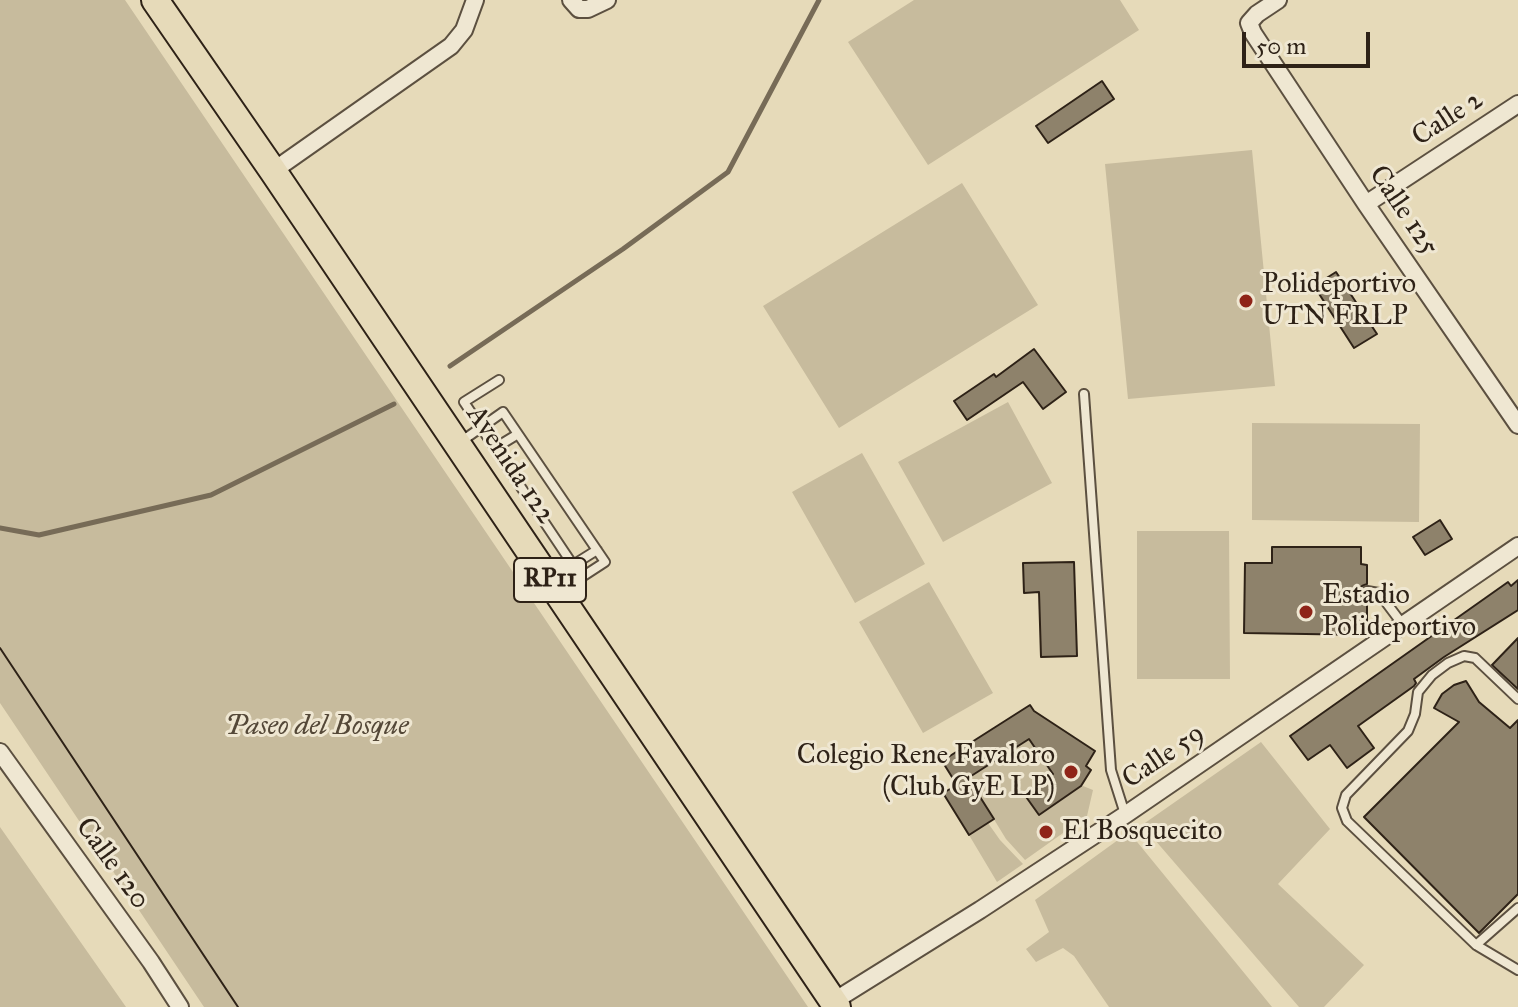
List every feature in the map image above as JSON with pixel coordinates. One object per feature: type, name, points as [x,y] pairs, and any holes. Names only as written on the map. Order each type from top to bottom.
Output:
[{"type":"highway","name":"Avenida 122","points":[[155,0],[836,1004]]},
{"type":"street","points":[[273,171],[451,46],[464,30],[475,0]]},
{"type":"street","points":[[571,0],[579,9],[588,9],[607,0]]},
{"type":"street","name":"Calle 125","points":[[1278,0],[1249,23],[1253,33],[1518,425]]},
{"type":"street","name":"Calle 2","points":[[1366,204],[1518,104]]},
{"type":"street","name":"Calle 59","points":[[836,1004],[1125,815],[1518,546]]},
{"type":"street","name":"Calle 120","points":[[0,752],[180,1007]]},
{"type":"lane","points":[[499,380],[464,402],[581,577]]},
{"type":"lane","points":[[1084,394],[1111,770],[1125,815]]},
{"type":"lane","points":[[457,444],[503,412],[605,562],[558,592]]},
{"type":"lane","points":[[495,448],[518,434]]},
{"type":"lane","points":[[573,565],[597,550]]},
{"type":"lane","points":[[1367,591],[1379,593],[1403,625]]},
{"type":"lane","points":[[1518,699],[1475,658],[1464,656],[1448,663],[1432,675],[1418,692],[1415,714],[1408,731],[1346,795],[1342,808],[1347,821],[1477,944],[1518,967]]},
{"type":"lane","points":[[1477,944],[1518,908]]},
{"type":"green space","name":"Paseo del Bosque","points":[[0,0],[125,0],[808,1007],[204,1007],[0,703]]},
{"type":"green space","points":[[914,0],[1120,0],[1139,30],[928,165],[848,42]]},
{"type":"green space","points":[[1252,150],[1275,386],[1128,399],[1105,164]]},
{"type":"green space","points":[[962,183],[1038,305],[839,428],[763,306]]},
{"type":"green space","points":[[1008,402],[1052,483],[943,542],[898,462]]},
{"type":"green space","points":[[1252,423],[1420,424],[1419,522],[1252,520]]},
{"type":"green space","points":[[862,453],[925,564],[855,603],[792,492]]},
{"type":"green space","points":[[1137,531],[1229,531],[1230,679],[1137,679]]},
{"type":"green space","points":[[929,582],[993,693],[923,733],[859,622]]},
{"type":"green space","points":[[1029,739],[1053,774],[1093,790],[1087,816],[1025,860],[1006,839],[968,777]]},
{"type":"green space","points":[[1261,742],[1330,829],[1278,884],[1364,965],[1324,1007],[1299,1007],[1142,825]]},
{"type":"green space","points":[[988,823],[1023,864],[997,882],[969,835]]},
{"type":"green space","points":[[0,827],[126,1007],[0,1007]]},
{"type":"green space","points":[[1129,832],[1272,1007],[1109,1007],[1074,956],[1063,948],[1036,962],[1026,949],[1049,932],[1035,900]]},
{"type":"building","points":[[1102,81],[1114,99],[1048,143],[1036,126]]},
{"type":"building","points":[[1336,272],[1377,334],[1354,348],[1314,286]]},
{"type":"building","points":[[1034,349],[1066,392],[1043,409],[1023,382],[967,420],[954,401],[994,374],[996,377]]},
{"type":"building","points":[[1440,520],[1452,539],[1425,555],[1413,537]]},
{"type":"building","name":"Estadio Polideportivo","points":[[1272,547],[1361,547],[1361,564],[1367,565],[1367,584],[1360,591],[1367,598],[1367,635],[1244,633],[1245,563],[1272,563]]},
{"type":"building","points":[[1074,562],[1077,656],[1041,657],[1039,592],[1024,593],[1023,563]]},
{"type":"building","points":[[1518,580],[1518,610],[1444,657],[1414,679],[1414,686],[1358,726],[1374,748],[1347,768],[1330,745],[1308,760],[1290,736],[1508,582],[1511,586]]},
{"type":"building","points":[[1518,638],[1518,689],[1492,665]]},
{"type":"building","points":[[1466,681],[1479,702],[1510,728],[1518,720],[1518,894],[1479,933],[1364,817],[1459,722],[1434,708],[1442,694]]},
{"type":"building","points":[[1030,705],[1034,711],[1095,751],[1086,766],[1091,770],[1081,786],[1039,815],[1024,794],[1053,774],[1029,739],[968,778],[994,819],[969,835],[943,793],[957,785],[942,761]]},
{"type":"waterway","points":[[450,366],[623,249],[728,172],[819,0]]},
{"type":"waterway","points":[[0,528],[39,535],[211,495],[394,404]]},
{"type":"tram line","points":[[0,648],[238,1007]]},
{"type":"place","name":"Polideportivo UTN FRLP","points":[[1246,301]]},
{"type":"place","name":"Estadio Polideportivo","points":[[1306,612]]},
{"type":"place","name":"Colegio Rene Favaloro (Club GyE LP)","points":[[1071,772]]},
{"type":"place","name":"El Bosquecito","points":[[1046,832]]}]
